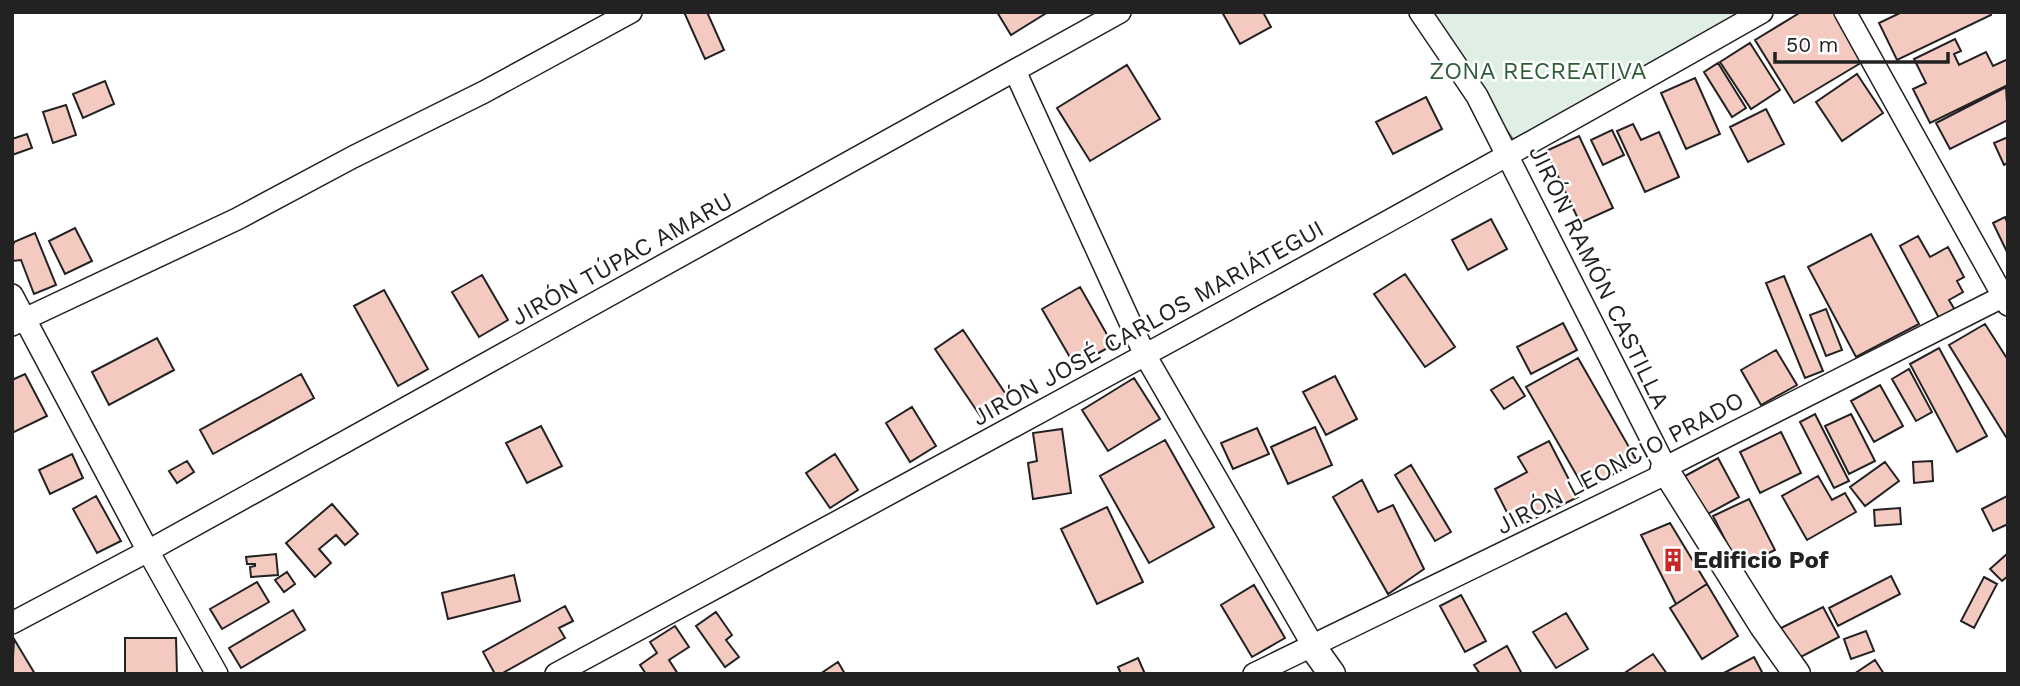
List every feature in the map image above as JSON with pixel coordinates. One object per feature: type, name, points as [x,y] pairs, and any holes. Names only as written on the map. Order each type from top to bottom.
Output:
[{"type":"street","points":[[19,322],[237,219],[484,92],[631,12]]},
{"type":"street","name":"JIRÓN TÚPAC AMARU","points":[[12,623],[148,551],[1120,12]]},
{"type":"street","name":"JIRÓN RAMÓN CASTILLA","points":[[1420,12],[1477,96],[1509,155],[1664,468],[1763,626],[1797,674]]},
{"type":"street","name":"JIRÓN JOSÉ CARLOS MARIÁTEGUI","points":[[556,674],[1145,355],[1762,12]]},
{"type":"street","points":[[1845,12],[2006,299]]},
{"type":"street","points":[[1015,71],[1145,355],[1312,646],[1332,674]]},
{"type":"street","points":[[12,295],[19,322],[217,674]]},
{"type":"street","name":"JIRÓN LEONCIO PRADO","points":[[1254,674],[1634,490],[1657,478],[1664,468],[2006,299]]},
{"type":"green space","name":"ZONA RECREATIVA","points":[[1423,12],[1761,12],[1520,149]]},
{"type":"building","points":[[684,12],[707,12],[724,50],[705,59]]},
{"type":"building","points":[[997,12],[1048,12],[1011,35]]},
{"type":"building","points":[[1222,12],[1263,12],[1271,27],[1240,44]]},
{"type":"building","points":[[1801,12],[1834,12],[1864,61],[1794,103],[1755,40]]},
{"type":"building","points":[[1902,12],[1990,12],[1991,15],[1897,60],[1879,23]]},
{"type":"building","points":[[1955,39],[1961,51],[1954,54],[1959,65],[1986,52],[1993,66],[2008,59],[2008,85],[1930,123],[1913,89],[1926,83],[1914,59]]},
{"type":"building","points":[[1750,43],[1780,90],[1751,109],[1720,62]]},
{"type":"building","points":[[1718,63],[1746,108],[1732,117],[1704,72]]},
{"type":"building","points":[[1127,65],[1160,119],[1090,161],[1057,108]]},
{"type":"building","points":[[1127,65],[1160,119],[1090,161],[1057,108]]},
{"type":"building","points":[[1857,74],[1883,113],[1842,141],[1816,102]]},
{"type":"building","points":[[1695,78],[1720,134],[1686,149],[1661,93]]},
{"type":"building","points":[[105,81],[114,104],[83,118],[73,94]]},
{"type":"building","points":[[2006,87],[2008,120],[1950,149],[1936,123]]},
{"type":"building","points":[[1426,97],[1442,129],[1393,154],[1376,122]]},
{"type":"building","points":[[66,105],[76,135],[53,143],[43,112]]},
{"type":"building","points":[[1766,109],[1784,144],[1748,162],[1730,127]]},
{"type":"building","points":[[1633,124],[1641,140],[1659,132],[1679,177],[1645,192],[1617,131]]},
{"type":"building","points":[[1612,130],[1624,155],[1603,165],[1591,140]]},
{"type":"building","points":[[27,134],[32,148],[12,155],[12,139]]},
{"type":"building","points":[[1579,136],[1613,208],[1580,223],[1546,151]]},
{"type":"building","points":[[2008,137],[2008,163],[2004,165],[1994,143]]},
{"type":"building","points":[[2005,217],[2008,224],[2008,254],[1993,223]]},
{"type":"building","points":[[1491,219],[1507,249],[1468,270],[1452,240]]},
{"type":"building","points":[[75,228],[92,261],[65,274],[49,241]]},
{"type":"building","points":[[35,233],[56,285],[34,294],[21,260],[12,261],[12,249],[14,242]]},
{"type":"building","points":[[1871,234],[1919,324],[1856,357],[1808,267]]},
{"type":"building","points":[[1918,236],[1930,257],[1948,247],[1964,277],[1957,281],[1963,292],[1949,300],[1955,310],[1939,318],[1900,246]]},
{"type":"building","points":[[1405,274],[1455,347],[1425,367],[1374,294]]},
{"type":"building","points":[[482,275],[508,320],[479,337],[452,292]]},
{"type":"building","points":[[1784,276],[1823,371],[1805,378],[1766,283]]},
{"type":"building","points":[[1080,287],[1113,345],[1075,366],[1042,309]]},
{"type":"building","points":[[384,290],[428,369],[398,386],[354,306]]},
{"type":"building","points":[[1826,309],[1842,350],[1826,356],[1810,315]]},
{"type":"building","points":[[1563,323],[1577,350],[1531,374],[1517,347]]},
{"type":"building","points":[[1985,324],[2008,360],[2006,437],[1949,345]]},
{"type":"building","points":[[963,330],[1009,399],[981,417],[935,349]]},
{"type":"building","points":[[157,338],[174,370],[109,405],[92,372]]},
{"type":"building","points":[[1939,348],[1987,436],[1957,452],[1910,364]]},
{"type":"building","points":[[1776,350],[1797,385],[1761,405],[1741,370]]},
{"type":"building","points":[[1578,358],[1637,461],[1585,490],[1526,387]]},
{"type":"building","points":[[1909,369],[1932,412],[1916,421],[1892,379]]},
{"type":"building","points":[[25,374],[47,416],[12,433],[12,380]]},
{"type":"building","points":[[301,374],[314,398],[213,454],[200,430]]},
{"type":"building","points":[[1335,376],[1357,419],[1326,435],[1303,392]]},
{"type":"building","points":[[1513,377],[1525,396],[1504,409],[1491,390]]},
{"type":"building","points":[[1134,378],[1160,419],[1108,451],[1082,410]]},
{"type":"building","points":[[1880,385],[1903,426],[1874,442],[1851,401]]},
{"type":"building","points":[[912,407],[936,446],[910,462],[886,423]]},
{"type":"building","points":[[1815,414],[1849,481],[1834,488],[1800,422]]},
{"type":"building","points":[[1851,414],[1875,461],[1849,474],[1825,426]]},
{"type":"building","points":[[541,426],[562,466],[527,483],[506,443]]},
{"type":"building","points":[[1315,427],[1332,465],[1288,484],[1271,447]]},
{"type":"building","points":[[1257,428],[1269,454],[1233,469],[1221,443]]},
{"type":"building","points":[[1062,429],[1071,493],[1033,499],[1028,463],[1037,461],[1033,433]]},
{"type":"building","points":[[1781,432],[1801,473],[1760,493],[1740,452]]},
{"type":"building","points":[[1165,440],[1214,527],[1149,563],[1100,476]]},
{"type":"building","points":[[1549,441],[1578,497],[1515,528],[1495,489],[1527,472],[1518,457]]},
{"type":"building","points":[[72,454],[83,478],[50,494],[39,470]]},
{"type":"building","points":[[835,454],[858,490],[830,508],[806,473]]},
{"type":"building","points":[[1718,458],[1739,497],[1706,515],[1685,476]]},
{"type":"building","points":[[187,461],[194,472],[177,483],[169,471]]},
{"type":"building","points":[[1932,461],[1933,481],[1914,483],[1913,462]]},
{"type":"building","points":[[1885,462],[1899,481],[1865,506],[1850,487]]},
{"type":"building","points":[[1411,465],[1451,532],[1435,541],[1395,475]]},
{"type":"building","points":[[1818,476],[1832,500],[1845,493],[1856,512],[1807,540],[1782,496]]},
{"type":"building","points":[[1362,480],[1378,512],[1393,505],[1424,569],[1388,594],[1333,497]]},
{"type":"building","points":[[96,496],[121,541],[97,553],[73,509]]},
{"type":"building","points":[[2007,496],[2008,524],[1993,531],[1982,509]]},
{"type":"building","points":[[1749,499],[1775,550],[1739,567],[1713,516]]},
{"type":"building","points":[[332,504],[358,534],[345,545],[336,535],[319,549],[331,563],[315,577],[286,543]]},
{"type":"building","points":[[1107,507],[1143,582],[1097,604],[1061,529]]},
{"type":"building","points":[[1900,508],[1901,524],[1875,526],[1874,510]]},
{"type":"building","name":"Edificio Pof","points":[[1670,523],[1707,584],[1676,604],[1641,535]]},
{"type":"building","name":"Edificio Pof","points":[[1670,523],[1707,584],[1676,604],[1641,535]]},
{"type":"building","points":[[2008,553],[2008,576],[2002,581],[1990,569]]},
{"type":"building","points":[[276,554],[278,575],[251,577],[250,567],[255,564],[247,564],[246,557]]},
{"type":"building","points":[[287,572],[295,584],[284,592],[275,580]]},
{"type":"building","points":[[514,575],[520,601],[448,619],[442,593]]},
{"type":"building","points":[[1891,576],[1900,594],[1838,626],[1829,608]]},
{"type":"building","points":[[1984,577],[1997,584],[1974,628],[1961,621]]},
{"type":"building","points":[[257,582],[269,602],[222,629],[210,609]]},
{"type":"building","points":[[1707,584],[1738,636],[1702,659],[1670,608]]},
{"type":"building","points":[[1254,585],[1285,638],[1252,657],[1221,605]]},
{"type":"building","points":[[1461,595],[1486,641],[1465,652],[1440,606]]},
{"type":"building","points":[[565,606],[573,621],[559,628],[565,638],[501,674],[495,674],[483,652]]},
{"type":"building","points":[[1823,607],[1839,637],[1797,659],[1781,628]]},
{"type":"building","points":[[293,610],[305,630],[241,668],[229,648]]},
{"type":"building","points":[[716,612],[732,635],[726,640],[739,657],[725,667],[696,626]]},
{"type":"building","points":[[1566,613],[1588,649],[1556,668],[1533,632]]},
{"type":"building","points":[[675,626],[689,647],[669,660],[678,674],[646,674],[640,665],[657,653],[650,642]]},
{"type":"building","points":[[1866,631],[1874,651],[1851,659],[1844,639]]},
{"type":"building","points":[[125,638],[176,638],[177,674],[125,674]]},
{"type":"building","points":[[14,639],[35,674],[12,674]]},
{"type":"building","points":[[1507,646],[1522,674],[1480,674],[1474,665]]},
{"type":"building","points":[[1653,654],[1667,674],[1623,674]]},
{"type":"building","points":[[1754,657],[1763,674],[1722,674]]},
{"type":"building","points":[[1138,658],[1145,674],[1121,674],[1118,667]]},
{"type":"building","points":[[1875,660],[1884,674],[1854,674]]},
{"type":"building","points":[[838,662],[845,674],[820,674]]},
{"type":"place","name":"Edificio Pof","points":[[1673,560]]}]
